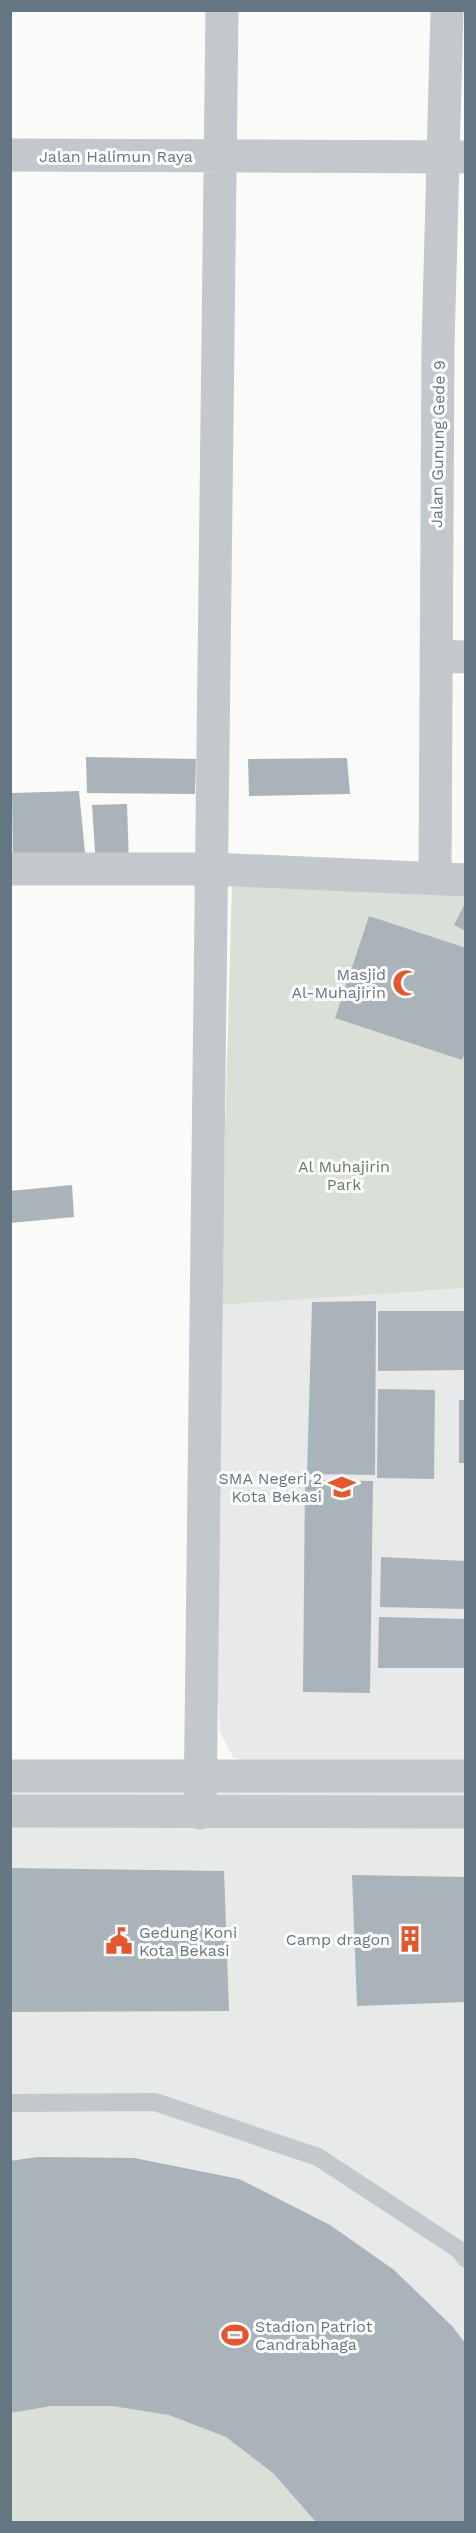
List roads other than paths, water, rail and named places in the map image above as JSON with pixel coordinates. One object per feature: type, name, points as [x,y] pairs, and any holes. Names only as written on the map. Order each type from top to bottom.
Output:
[{"type":"street","points":[[200,1813],[222,10]]},
{"type":"street","name":"Jalan Gunung Gede 9","points":[[447,10],[454,157],[450,879]]},
{"type":"street","name":"Jalan Halimun Raya","points":[[10,155],[454,157]]},
{"type":"street","points":[[10,869],[212,869],[450,879]]},
{"type":"street","points":[[10,1776],[465,1776]]},
{"type":"street","points":[[10,1811],[465,1812]]},
{"type":"lane","points":[[10,2103],[155,2102],[318,2157],[458,2249],[465,2259]]},
{"type":"place","name":"Masjid Al-Muhajirin","points":[[406,983]]},
{"type":"place","name":"SMA Negeri 2 Kota Bekasi","points":[[342,1487]]},
{"type":"place","name":"Camp dragon","points":[[410,1939]]},
{"type":"place","name":"Gedung Koni Kota Bekasi","points":[[119,1941]]},
{"type":"place","name":"Stadion Patriot Candrabhaga","points":[[235,2335]]},
{"type":"park label","name":"Al Muhajirin Park","points":[[344,1175]]}]
